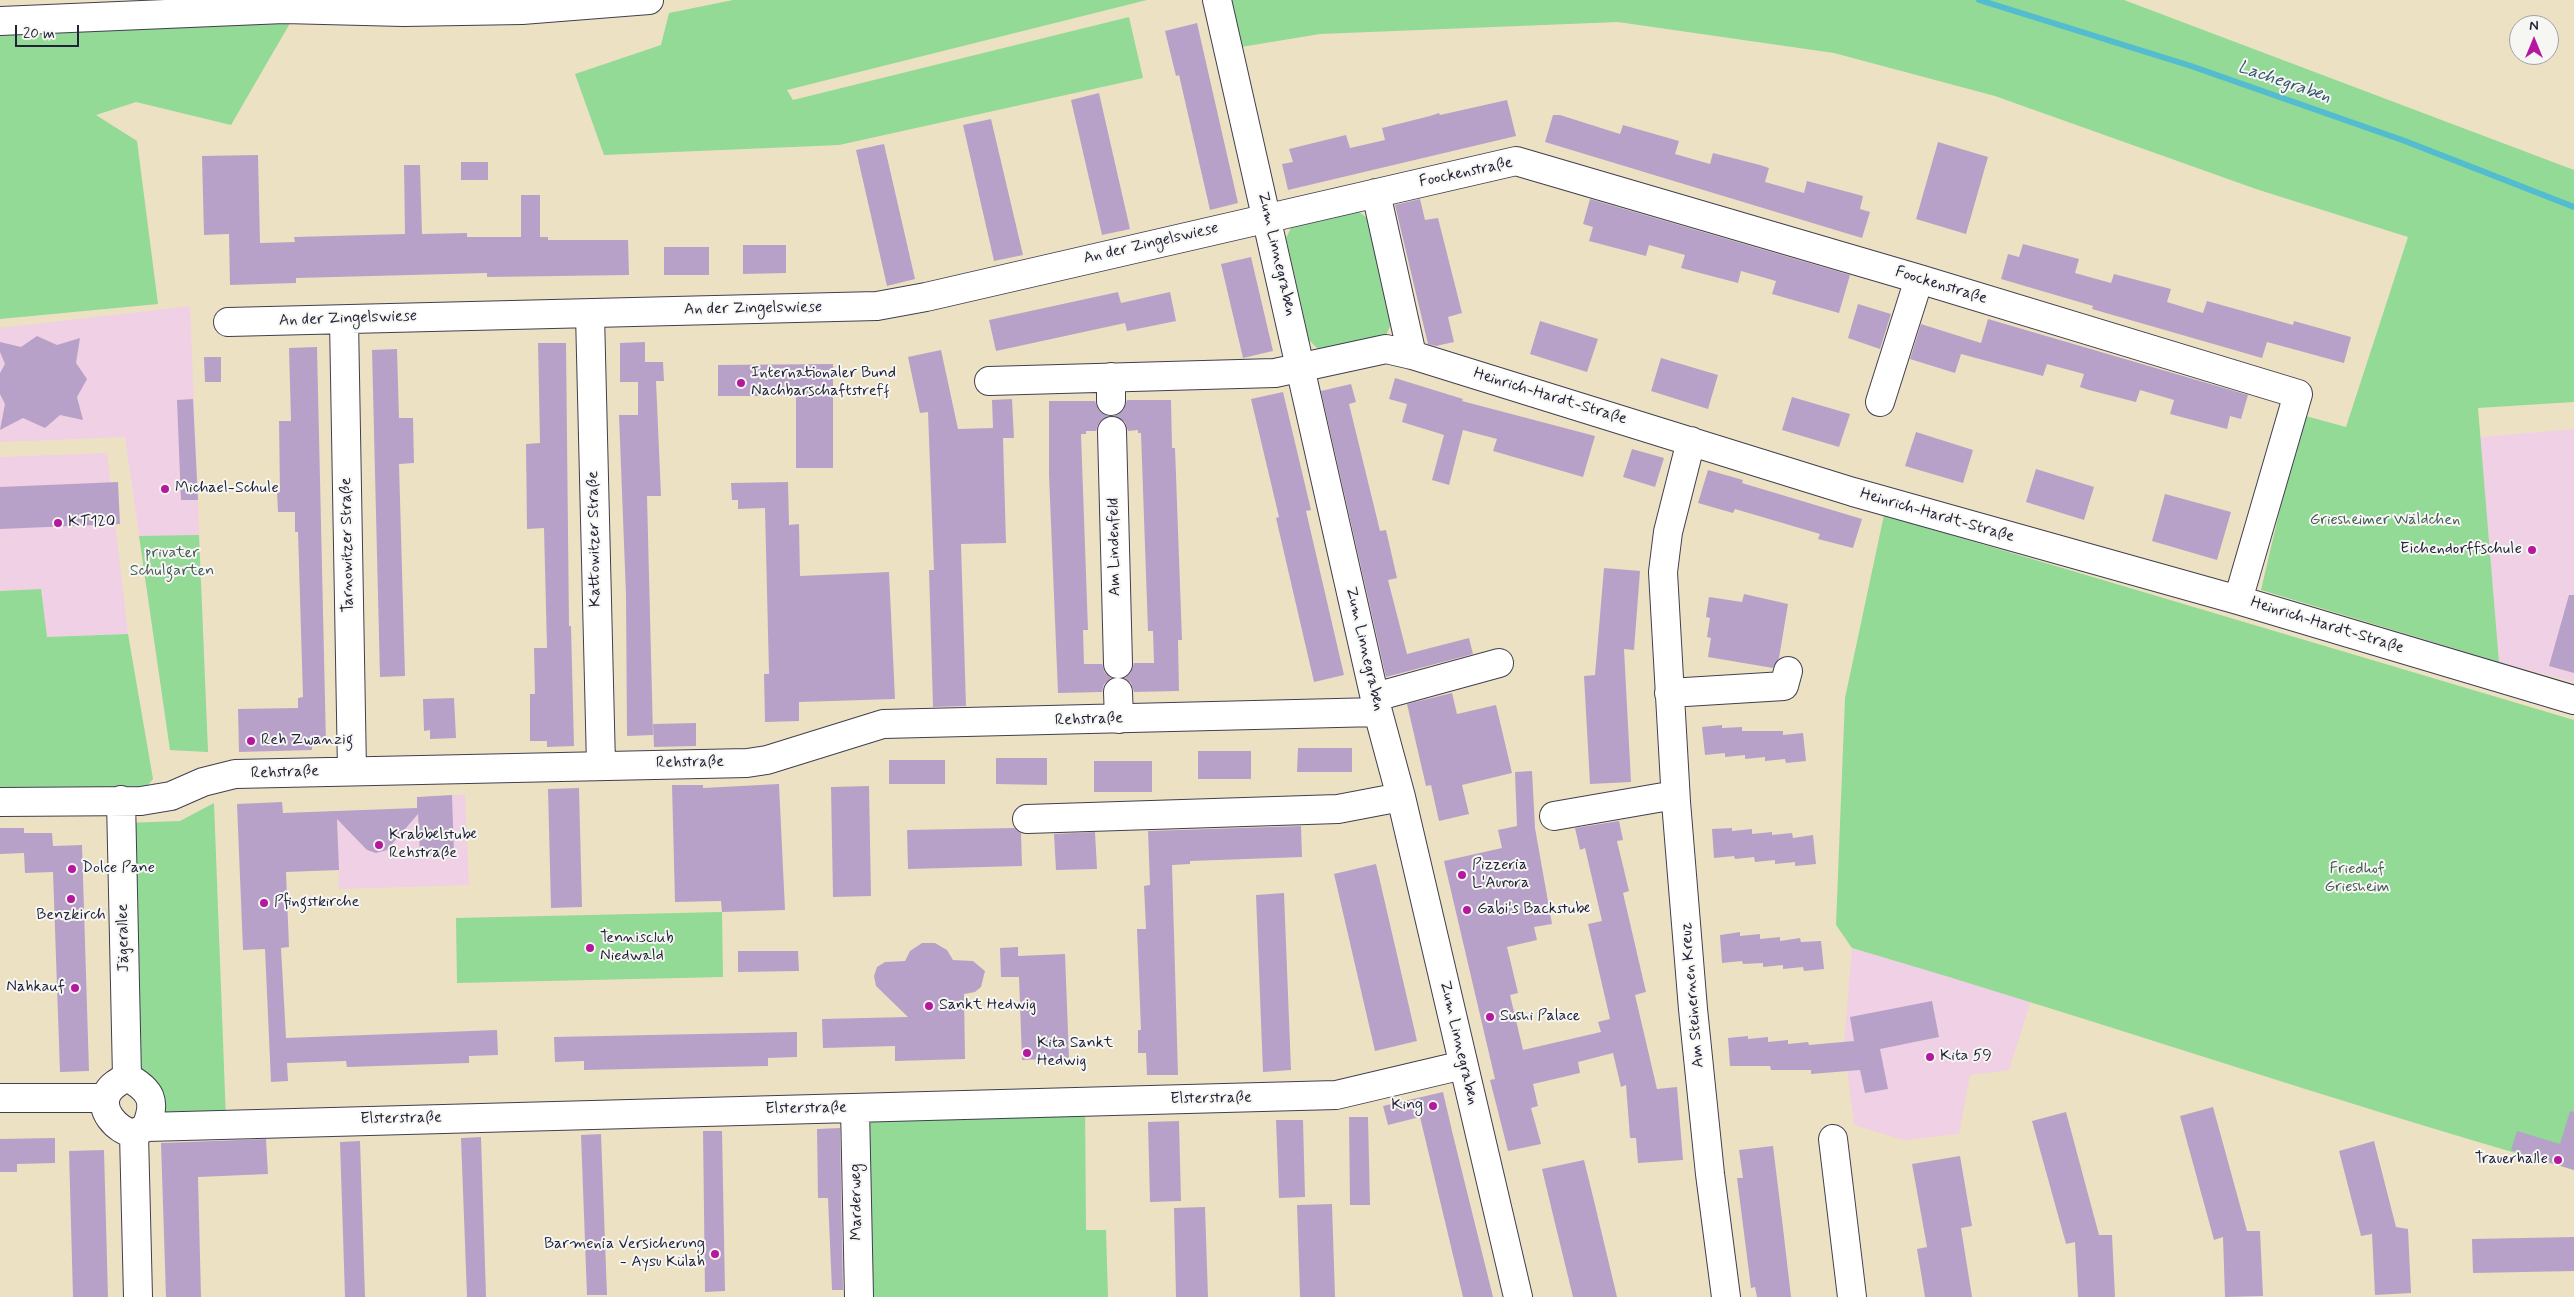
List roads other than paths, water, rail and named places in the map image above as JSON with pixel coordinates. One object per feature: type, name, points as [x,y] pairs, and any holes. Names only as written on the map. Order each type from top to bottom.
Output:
[{"type":"street","points":[[0,21],[284,8],[403,12],[522,10],[649,0]]},
{"type":"street","name":"Zum Linnegraben","points":[[1217,0],[1268,217],[1376,704],[1401,797],[1518,1297]]},
{"type":"street","name":"Foockenstraße","points":[[1268,217],[1516,160],[1920,279],[2298,394],[2238,600]]},
{"type":"street","points":[[1376,193],[1412,355]]},
{"type":"street","name":"An der Zingelswiese","points":[[228,322],[877,306],[926,297],[1268,217]]},
{"type":"street","points":[[1880,402],[1920,279]]},
{"type":"street","name":"Kattowitzer Straße","points":[[590,314],[601,764]]},
{"type":"street","name":"Tarnowitzer Straße","points":[[344,320],[352,771]]},
{"type":"street","name":"Heinrich-Hardt-Straße","points":[[1301,367],[1386,349],[1412,355],[1853,492],[2238,600],[2574,700]]},
{"type":"street","points":[[989,380],[1111,389],[1275,373],[1301,367]]},
{"type":"street","name":"Am Lindenfeld","points":[[1112,431],[1118,664]]},
{"type":"street","name":"Am Steinernen Kreuz","points":[[1691,441],[1668,532],[1663,572],[1675,795],[1702,1097],[1726,1297]]},
{"type":"street","name":"Rehstraße","points":[[0,802],[141,801],[171,796],[204,782],[235,774],[601,764],[747,763],[767,760],[883,724],[1119,719],[1376,704],[1499,663]]},
{"type":"street","points":[[1669,693],[1784,686],[1788,671]]},
{"type":"street","points":[[1118,692],[1119,719]]},
{"type":"street","points":[[1554,816],[1675,795]]},
{"type":"street","points":[[1027,819],[1338,809],[1401,797]]},
{"type":"street","name":"Jägerallee","points":[[121,800],[127,1077]]},
{"type":"street","name":"Elsterstraße","points":[[140,1130],[1336,1095],[1373,1088],[1463,1065]]},
{"type":"street","points":[[138,1297],[140,1130],[151,1114],[151,1098],[142,1084],[127,1077],[109,1090],[105,1098],[109,1119],[122,1131],[140,1130]]},
{"type":"street","points":[[0,1098],[105,1098]]},
{"type":"street","name":"Marderweg","points":[[855,1108],[858,1297]]},
{"type":"street","points":[[1833,1139],[1852,1297]]},
{"type":"waterway","name":"Lachegraben","points":[[1979,0],[2191,66],[2405,141],[2574,207]]},
{"type":"place","name":"Internationaler Bund Nachbarschaftstreff","points":[[741,383]]},
{"type":"place","name":"Michael-Schule","points":[[165,489]]},
{"type":"place","name":"KT120","points":[[58,523]]},
{"type":"place","name":"Eichendorffschule","points":[[2532,550]]},
{"type":"place","name":"Reh Zwanzig","points":[[251,741]]},
{"type":"place","name":"Krabbelstube Rehstraße","points":[[379,845]]},
{"type":"place","name":"Dolce Pane","points":[[72,869]]},
{"type":"place","name":"Pizzeria L'Aurora","points":[[1462,875]]},
{"type":"place","name":"Benzkirch","points":[[71,899]]},
{"type":"place","name":"Pfingstkirche","points":[[264,903]]},
{"type":"place","name":"Gabi's Backstube","points":[[1467,910]]},
{"type":"place","name":"Tennisclub Niedwald","points":[[590,948]]},
{"type":"place","name":"Nahkauf","points":[[75,988]]},
{"type":"place","name":"Sankt Hedwig","points":[[929,1006]]},
{"type":"place","name":"Sushi Palace","points":[[1490,1017]]},
{"type":"place","name":"Kita Sankt Hedwig","points":[[1027,1053]]},
{"type":"place","name":"Kita 59","points":[[1930,1057]]},
{"type":"place","name":"King","points":[[1433,1106]]},
{"type":"place","name":"Trauerhalle","points":[[2558,1160]]},
{"type":"place","name":"Barmenia Versicherung - Aysu Külah","points":[[715,1254]]},
{"type":"park label","name":"Griesheimer Wäldchen","points":[[2385,521]]},
{"type":"park label","name":"privater Schulgarten","points":[[172,563]]},
{"type":"park label","name":"Friedhof Griesheim","points":[[2357,879]]}]
